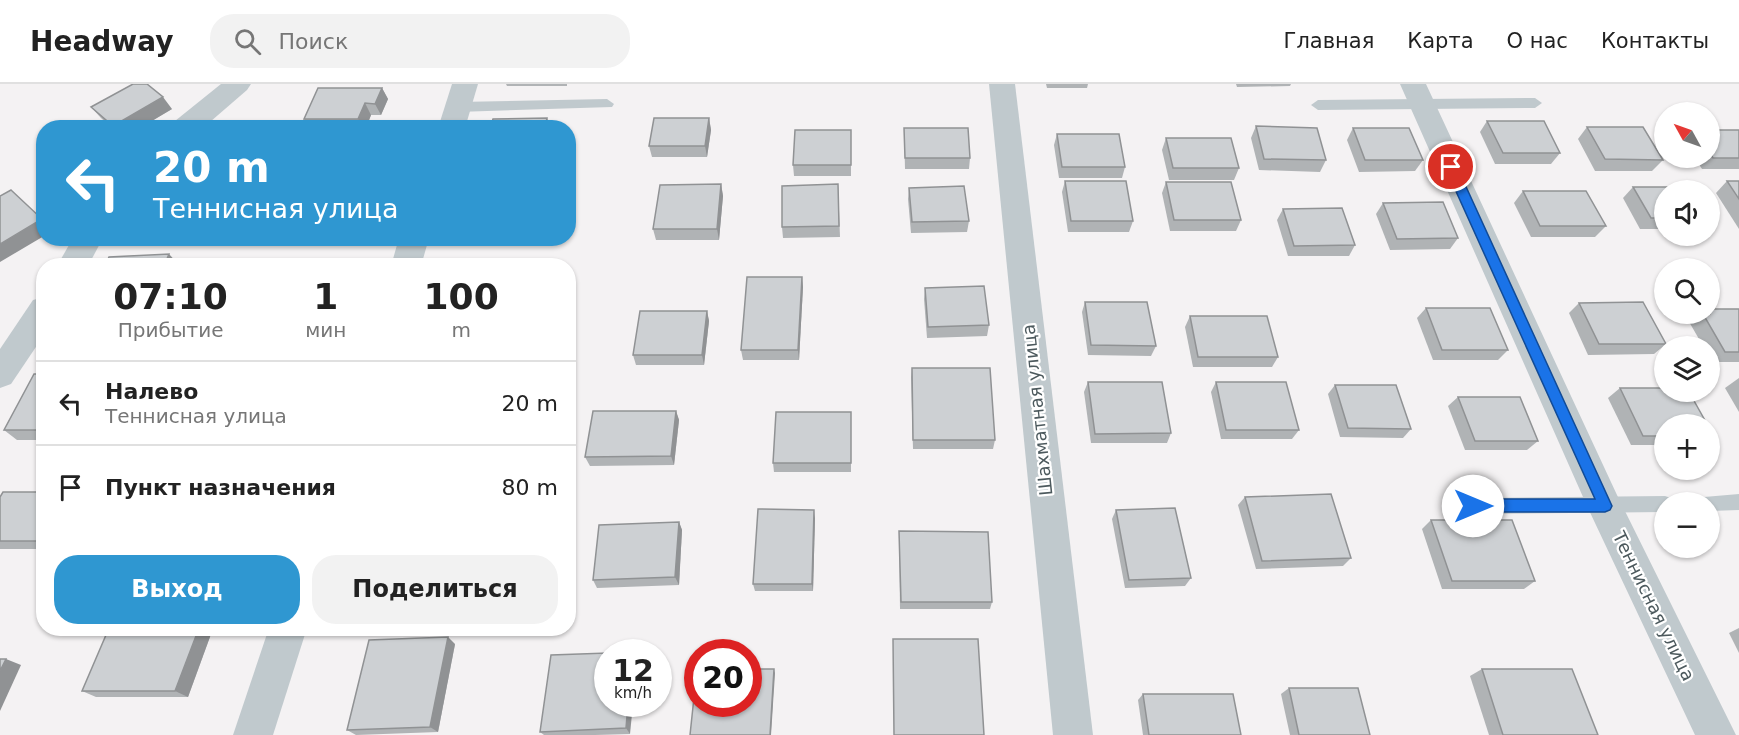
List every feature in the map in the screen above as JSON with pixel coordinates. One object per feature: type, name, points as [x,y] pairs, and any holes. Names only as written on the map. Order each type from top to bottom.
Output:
[{"type":"street","points":[[195,120],[238,84]]},
{"type":"street","name":"Шахматная улица","points":[[1002,84],[1073,735]]},
{"type":"street","name":"Теннисная улица","points":[[1418,94],[1605,506],[1716,735]]},
{"type":"street","points":[[0,375],[36,321]]},
{"type":"street","points":[[253,735],[285,636]]},
{"type":"lane","points":[[1318,105],[1418,94],[1535,103]]},
{"type":"lane","points":[[458,106],[607,104]]},
{"type":"lane","points":[[1720,503],[1739,502]]},
{"type":"lane","points":[[1473,506],[1654,504]]},
{"type":"building","points":[[133,84],[147,84],[163,97],[123,120],[106,120],[91,107]]},
{"type":"building","points":[[318,88],[382,88],[375,104],[365,103],[358,119],[304,119]]},
{"type":"building","points":[[547,118],[547,120],[493,119]]},
{"type":"building","points":[[654,118],[709,118],[705,146],[649,146]]},
{"type":"building","points":[[1487,121],[1544,121],[1560,153],[1503,153]]},
{"type":"building","points":[[1256,126],[1317,128],[1326,160],[1264,159]]},
{"type":"building","points":[[1587,127],[1643,127],[1654,145],[1654,160],[1605,159]]},
{"type":"building","points":[[904,128],[968,128],[970,158],[905,158]]},
{"type":"building","points":[[1353,128],[1409,128],[1423,160],[1365,160]]},
{"type":"building","points":[[795,130],[851,130],[851,165],[793,165]]},
{"type":"building","points":[[1720,130],[1739,130],[1739,158],[1720,158]]},
{"type":"building","points":[[1057,134],[1119,134],[1125,167],[1062,167]]},
{"type":"building","points":[[1166,138],[1231,138],[1239,168],[1173,168]]},
{"type":"building","points":[[1065,181],[1126,181],[1133,221],[1071,221]]},
{"type":"building","points":[[1727,181],[1739,181],[1739,199]]},
{"type":"building","points":[[1166,182],[1231,182],[1241,220],[1174,220]]},
{"type":"building","points":[[721,184],[717,229],[653,229],[660,185]]},
{"type":"building","points":[[838,184],[839,226],[782,227],[782,186]]},
{"type":"building","points":[[964,186],[969,221],[912,222],[909,188]]},
{"type":"building","points":[[1633,187],[1654,187],[1654,218],[1651,218]]},
{"type":"building","points":[[11,190],[36,213],[36,223],[0,244],[0,196]]},
{"type":"building","points":[[1523,191],[1586,191],[1606,226],[1540,226]]},
{"type":"building","points":[[1443,202],[1458,238],[1397,239],[1383,203]]},
{"type":"building","points":[[1342,208],[1355,245],[1294,246],[1283,209]]},
{"type":"building","points":[[169,254],[167,258],[109,257]]},
{"type":"building","points":[[747,277],[802,277],[798,350],[741,350]]},
{"type":"building","points":[[984,286],[989,325],[928,327],[925,288]]},
{"type":"building","points":[[1085,302],[1147,302],[1156,346],[1091,345]]},
{"type":"building","points":[[1643,302],[1662,336],[1654,336],[1654,344],[1599,344],[1579,303]]},
{"type":"building","points":[[1426,308],[1490,308],[1508,350],[1442,350]]},
{"type":"building","points":[[1720,309],[1739,309],[1739,352],[1725,352],[1720,343],[1720,336],[1716,336],[1709,324],[1720,324]]},
{"type":"building","points":[[640,311],[707,311],[702,355],[633,355]]},
{"type":"building","points":[[1190,316],[1267,316],[1278,357],[1198,357]]},
{"type":"building","points":[[912,368],[990,368],[995,440],[913,440]]},
{"type":"building","points":[[34,374],[36,374],[36,430],[4,430]]},
{"type":"building","points":[[1088,382],[1162,382],[1171,433],[1095,434]]},
{"type":"building","points":[[1216,382],[1286,382],[1299,430],[1226,430]]},
{"type":"building","points":[[1335,385],[1396,385],[1411,429],[1348,428]]},
{"type":"building","points":[[1620,388],[1654,388],[1654,402],[1695,402],[1701,414],[1654,414],[1654,436],[1643,436]]},
{"type":"building","points":[[1458,397],[1520,397],[1538,441],[1475,441]]},
{"type":"building","points":[[593,411],[676,411],[671,456],[585,457]]},
{"type":"building","points":[[776,412],[851,412],[851,463],[773,463]]},
{"type":"building","points":[[3,492],[36,492],[36,541],[0,541],[0,497]]},
{"type":"building","points":[[1331,494],[1351,558],[1262,561],[1245,497]]},
{"type":"building","points":[[1175,508],[1191,578],[1129,580],[1116,510]]},
{"type":"building","points":[[758,509],[814,510],[812,584],[753,584]]},
{"type":"building","points":[[1431,520],[1512,520],[1535,581],[1452,581]]},
{"type":"building","points":[[679,522],[675,577],[593,580],[599,525]]},
{"type":"building","points":[[899,531],[988,532],[992,602],[901,602]]},
{"type":"building","points":[[106,636],[196,636],[175,691],[82,691]]},
{"type":"building","points":[[448,637],[430,727],[347,730],[369,640]]},
{"type":"building","points":[[893,639],[978,639],[984,735],[894,735]]},
{"type":"building","points":[[594,653],[594,717],[627,717],[626,728],[540,732],[551,655]]},
{"type":"building","points":[[0,659],[6,659],[0,671]]},
{"type":"building","points":[[762,669],[774,669],[770,735],[690,735],[692,717],[762,717]]},
{"type":"building","points":[[1482,669],[1572,669],[1598,735],[1503,735]]},
{"type":"building","points":[[1289,688],[1358,688],[1370,735],[1299,735]]},
{"type":"building","points":[[1143,694],[1233,694],[1241,735],[1149,735]]},
{"type":"route","points":[[1451,167],[1605,506],[1473,506]]}]
